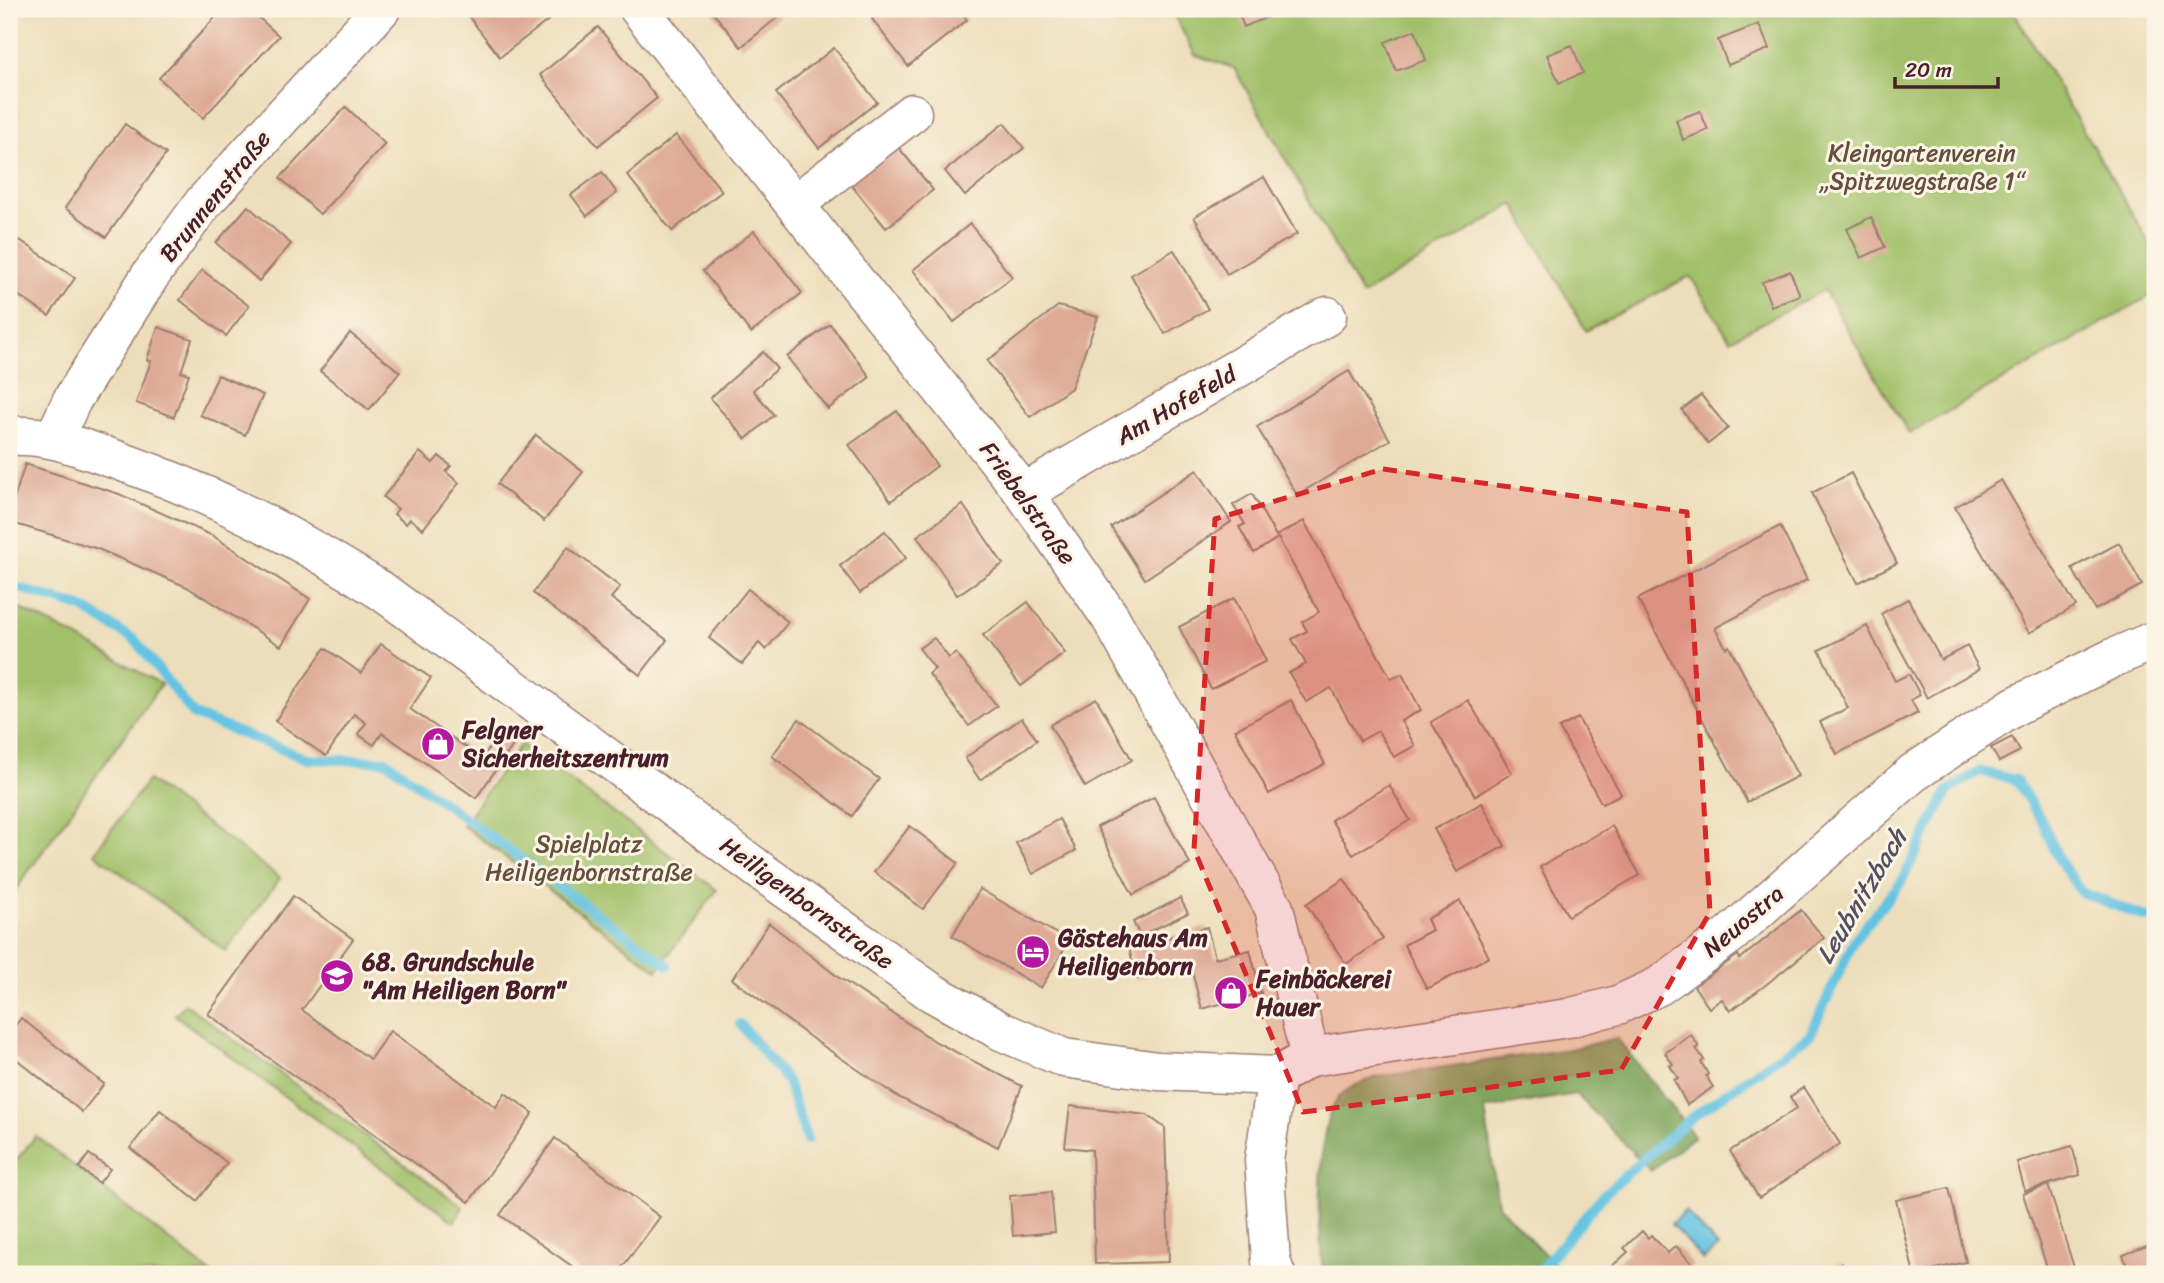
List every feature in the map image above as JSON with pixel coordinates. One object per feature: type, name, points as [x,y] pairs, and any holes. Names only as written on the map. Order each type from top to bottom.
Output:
[{"type":"street","name":"Brunnenstraße","points":[[54,439],[72,400],[150,276],[204,202],[382,9]]},
{"type":"street","name":"Friebelstraße","points":[[639,9],[1024,493],[1111,617],[1274,908],[1310,1057]]},
{"type":"street","points":[[794,204],[912,113]]},
{"type":"street","name":"Am Hofefeld","points":[[1024,493],[1327,316]]},
{"type":"street","name":"Heiligenbornstraße","points":[[9,436],[32,435],[54,439],[164,477],[263,521],[341,565],[383,592],[762,873],[931,992],[1001,1031],[1064,1058],[1158,1071],[1277,1076]]},
{"type":"street","name":"Neuostra","points":[[1277,1076],[1310,1057],[1568,1018],[1618,1005],[1659,986],[1731,934],[1913,773],[2015,706],[2155,640]]},
{"type":"street","points":[[1276,1274],[1271,1261],[1265,1160],[1277,1076]]},
{"type":"highlighted area","points":[[1383,469],[1687,512],[1710,912],[1621,1070],[1303,1112],[1194,849],[1215,519]]},
{"type":"green space","name":"Kleingartenverein „Spitzwegstraße 1“","points":[[1171,9],[2012,9],[2155,252],[2155,293],[1909,434],[1824,290],[1730,340],[1690,276],[1586,331],[1514,204],[1362,295],[1234,68],[1195,55]]},
{"type":"green space","points":[[9,603],[161,684],[9,899]]},
{"type":"green space","name":"Spielplatz Heiligenbornstraße","points":[[521,744],[717,890],[657,970],[462,825]]},
{"type":"green space","points":[[148,780],[280,878],[226,951],[94,853]]},
{"type":"green space","points":[[185,1004],[463,1207],[454,1222],[175,1015]]},
{"type":"green space","points":[[1617,1038],[1694,1136],[1651,1171],[1576,1094],[1485,1109],[1498,1205],[1556,1266],[1549,1274],[1439,1274],[1415,1270],[1406,1274],[1323,1274],[1320,1235],[1322,1155],[1331,1111],[1343,1093],[1377,1077],[1570,1049]]},
{"type":"green space","points":[[36,1136],[212,1274],[9,1274],[9,1169]]},
{"type":"water","points":[[1685,1211],[1718,1247],[1703,1260],[1671,1224]]},
{"type":"building","points":[[223,9],[261,9],[263,11],[258,17],[279,36],[203,118],[159,78]]},
{"type":"building","points":[[463,9],[563,9],[500,57]]},
{"type":"building","points":[[710,9],[788,9],[741,47]]},
{"type":"building","points":[[885,9],[959,9],[967,20],[908,66],[872,19]]},
{"type":"building","points":[[1237,9],[1273,9],[1275,14],[1244,27]]},
{"type":"building","points":[[1759,24],[1769,49],[1728,65],[1718,40]]},
{"type":"building","points":[[598,27],[657,98],[598,146],[540,75]]},
{"type":"building","points":[[1415,30],[1426,60],[1396,71],[1385,42]]},
{"type":"building","points":[[1572,45],[1583,73],[1559,83],[1547,55]]},
{"type":"building","points":[[834,48],[877,102],[819,148],[776,93]]},
{"type":"building","points":[[346,107],[385,144],[320,214],[280,178]]},
{"type":"building","points":[[1700,111],[1708,130],[1683,140],[1676,120]]},
{"type":"building","points":[[1004,123],[1024,148],[965,196],[945,171]]},
{"type":"building","points":[[125,124],[166,154],[106,237],[65,208]]},
{"type":"building","points":[[676,135],[722,191],[672,231],[627,175]]},
{"type":"building","points":[[891,138],[933,190],[886,228],[844,176]]},
{"type":"building","points":[[602,172],[617,193],[587,216],[571,195]]},
{"type":"building","points":[[1264,177],[1297,234],[1227,274],[1194,217]]},
{"type":"building","points":[[248,206],[291,244],[259,281],[216,243]]},
{"type":"building","points":[[1871,217],[1885,247],[1861,258],[1847,229]]},
{"type":"building","points":[[970,224],[1012,277],[954,322],[913,270]]},
{"type":"building","points":[[754,231],[802,293],[751,333],[703,271]]},
{"type":"building","points":[[20,240],[75,278],[49,316],[9,289],[9,256]]},
{"type":"building","points":[[1174,250],[1208,309],[1165,334],[1131,275]]},
{"type":"building","points":[[202,270],[249,306],[226,336],[180,300]]},
{"type":"building","points":[[1790,271],[1800,295],[1771,306],[1762,282]]},
{"type":"building","points":[[1058,306],[1098,317],[1071,388],[1030,417],[987,361]]},
{"type":"building","points":[[830,324],[870,377],[828,409],[787,357]]},
{"type":"building","points":[[158,327],[192,339],[181,372],[189,374],[174,417],[136,403],[151,361],[147,360]]},
{"type":"building","points":[[350,333],[400,372],[369,410],[320,371]]},
{"type":"building","points":[[763,352],[777,369],[753,390],[774,415],[746,439],[710,398]]},
{"type":"building","points":[[1349,371],[1390,440],[1297,495],[1257,427]]},
{"type":"building","points":[[218,375],[263,395],[245,435],[200,415]]},
{"type":"building","points":[[1701,395],[1728,428],[1708,444],[1682,410]]},
{"type":"building","points":[[897,411],[937,466],[891,501],[849,445]]},
{"type":"building","points":[[536,435],[583,472],[544,521],[497,484]]},
{"type":"building","points":[[420,452],[433,463],[439,456],[451,466],[446,472],[459,483],[423,529],[410,519],[406,524],[394,514],[398,509],[383,497]]},
{"type":"building","points":[[25,464],[119,494],[213,536],[310,599],[281,646],[187,587],[98,549],[9,522]]},
{"type":"building","points":[[1197,470],[1231,522],[1145,579],[1111,527]]},
{"type":"building","points":[[1851,473],[1897,563],[1858,583],[1812,493]]},
{"type":"building","points":[[2001,480],[2076,606],[2029,633],[1955,507]]},
{"type":"building","points":[[1252,494],[1276,536],[1304,521],[1391,679],[1402,674],[1421,710],[1401,721],[1415,746],[1394,757],[1378,731],[1360,741],[1331,688],[1306,702],[1289,673],[1306,664],[1292,639],[1307,631],[1302,622],[1319,612],[1278,538],[1254,553],[1239,527],[1245,524],[1233,505]]},
{"type":"building","points":[[963,505],[1003,564],[957,595],[917,536]]},
{"type":"building","points":[[1780,526],[1807,580],[1715,628],[1726,648],[1729,646],[1798,776],[1747,802],[1638,599]]},
{"type":"building","points":[[885,531],[906,558],[860,593],[840,566]]},
{"type":"building","points":[[2119,543],[2142,585],[2095,610],[2072,568]]},
{"type":"building","points":[[568,547],[620,587],[611,598],[667,640],[640,675],[533,593]]},
{"type":"building","points":[[748,589],[788,622],[766,650],[759,643],[742,664],[709,638]]},
{"type":"building","points":[[1234,598],[1266,661],[1211,689],[1179,627]]},
{"type":"building","points":[[1908,599],[1941,660],[1967,646],[1979,669],[1927,698],[1881,614]]},
{"type":"building","points":[[1028,602],[1065,653],[1021,686],[983,635]]},
{"type":"building","points":[[1867,626],[1895,681],[1909,674],[1920,695],[1911,700],[1918,713],[1837,754],[1820,722],[1848,708],[1819,650]]},
{"type":"building","points":[[934,638],[949,658],[956,653],[997,706],[969,726],[929,674],[935,669],[919,648]]},
{"type":"building","points":[[381,644],[431,678],[410,709],[482,758],[499,734],[514,744],[476,798],[382,733],[374,745],[358,734],[366,723],[354,714],[326,756],[275,721],[325,648],[361,673]]},
{"type":"building","points":[[1096,698],[1132,760],[1085,787],[1050,725]]},
{"type":"building","points":[[1291,700],[1325,764],[1269,794],[1235,730]]},
{"type":"building","points":[[1468,700],[1512,773],[1475,796],[1431,722]]},
{"type":"building","points":[[1022,718],[1037,740],[980,780],[965,758]]},
{"type":"building","points":[[1578,718],[1621,794],[1602,804],[1559,728]]},
{"type":"building","points":[[799,719],[879,779],[852,816],[772,756]]},
{"type":"building","points":[[2012,737],[2020,751],[1999,762],[1991,748]]},
{"type":"building","points":[[1389,785],[1410,820],[1353,855],[1331,820]]},
{"type":"building","points":[[1154,797],[1190,864],[1133,895],[1097,827]]},
{"type":"building","points":[[1482,803],[1505,846],[1457,872],[1434,829]]},
{"type":"building","points":[[1059,819],[1076,850],[1033,874],[1016,843]]},
{"type":"building","points":[[910,826],[958,863],[923,909],[874,872]]},
{"type":"building","points":[[1612,826],[1640,875],[1568,916],[1540,867]]},
{"type":"building","points":[[1344,879],[1383,939],[1346,964],[1306,904]]},
{"type":"building","points":[[980,889],[1069,941],[1041,988],[952,936]]},
{"type":"building","points":[[293,896],[353,939],[302,1010],[370,1059],[390,1031],[496,1107],[505,1093],[533,1113],[469,1202],[208,1014]]},
{"type":"building","points":[[1180,898],[1188,913],[1140,936],[1133,922]]},
{"type":"building","points":[[1460,901],[1489,957],[1427,989],[1404,945],[1432,930],[1427,919]]},
{"type":"building","points":[[1801,910],[1824,938],[1730,1011],[1722,999],[1709,1008],[1694,986],[1738,955],[1740,959]]},
{"type":"building","points":[[769,923],[838,977],[936,1042],[1022,1086],[998,1147],[898,1097],[732,979]]},
{"type":"building","points":[[1207,927],[1215,958],[1250,950],[1261,993],[1202,1009],[1190,965],[1137,979],[1129,948]]},
{"type":"building","points":[[21,1018],[104,1084],[82,1112],[9,1053],[9,1034]]},
{"type":"building","points":[[1691,1035],[1699,1047],[1696,1048],[1704,1060],[1701,1062],[1713,1087],[1687,1105],[1674,1080],[1678,1078],[1670,1066],[1673,1064],[1665,1053]]},
{"type":"building","points":[[1804,1087],[1840,1144],[1759,1198],[1730,1151],[1797,1108],[1790,1097]]},
{"type":"building","points":[[1070,1106],[1147,1115],[1165,1128],[1169,1262],[1095,1264],[1092,1150],[1065,1147]]},
{"type":"building","points":[[160,1110],[227,1163],[197,1201],[130,1148]]},
{"type":"building","points":[[555,1138],[660,1217],[617,1274],[583,1274],[500,1215]]},
{"type":"building","points":[[2072,1146],[2080,1175],[2025,1191],[2017,1162]]},
{"type":"building","points":[[89,1154],[110,1169],[99,1183],[79,1168]]},
{"type":"building","points":[[2048,1185],[2076,1274],[2049,1274],[2023,1194]]},
{"type":"building","points":[[1949,1188],[1966,1262],[1914,1274],[1896,1200]]},
{"type":"building","points":[[1051,1192],[1055,1232],[1013,1236],[1010,1196]]},
{"type":"building","points":[[1642,1231],[1648,1238],[1651,1235],[1668,1253],[1676,1246],[1693,1265],[1682,1274],[1603,1274],[1628,1252],[1624,1248]]},
{"type":"building","points":[[2155,1243],[2155,1274],[2130,1274],[2123,1255]]},
{"type":"building","points":[[1841,1263],[1844,1274],[1807,1274]]},
{"type":"waterway","name":"Leubnitzbach","points":[[9,585],[81,607],[135,640],[194,715],[307,759],[386,761],[668,965]]},
{"type":"waterway","name":"Leubnitzbach","points":[[1542,1268],[1605,1193],[1692,1117],[1810,1035],[1855,939],[1901,882],[1948,791],[1979,771],[2016,780],[2043,823],[2058,858],[2081,892],[2145,917],[2155,917]]},
{"type":"waterway","name":"Leubnitzbach","points":[[740,1024],[787,1081],[807,1140]]},
{"type":"place","name":"Felgner Sicherheitszentrum","points":[[438,744]]},
{"type":"place","name":"Gästehaus Am Heiligenborn","points":[[1033,952]]},
{"type":"place","name":"68. Grundschule \"Am Heiligen Born\"","points":[[337,976]]},
{"type":"place","name":"Feinbäckerei Hauer","points":[[1231,993]]}]
